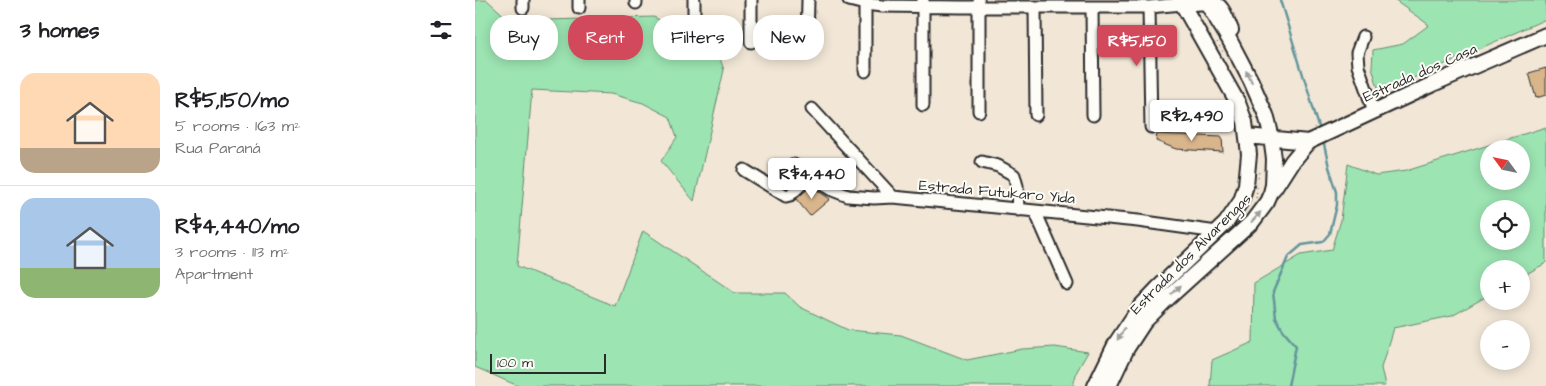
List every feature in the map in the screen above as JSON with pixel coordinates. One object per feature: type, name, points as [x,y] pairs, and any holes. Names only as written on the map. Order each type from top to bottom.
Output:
[{"type":"main road","points":[[1182,2],[1205,0]]},
{"type":"main road","name":"Estrada dos Alvarengas","points":[[1109,386],[1127,348],[1144,322],[1252,222],[1271,193],[1274,173],[1268,122],[1238,56],[1205,0]]},
{"type":"main road","name":"Estrada dos Alvarengas","points":[[1095,386],[1115,343],[1140,307],[1235,212],[1245,190],[1249,160],[1245,122],[1238,103],[1182,2]]},
{"type":"main road","name":"Estrada dos Casa","points":[[1312,141],[1435,83],[1546,35]]},
{"type":"main road","points":[[1268,122],[1278,132],[1293,142]]},
{"type":"main road","points":[[1247,136],[1293,142],[1312,141]]},
{"type":"main road","points":[[1271,193],[1292,160],[1312,141]]},
{"type":"street","points":[[694,0],[694,15]]},
{"type":"street","points":[[751,0],[751,42]]},
{"type":"street","points":[[808,0],[808,15]]},
{"type":"street","points":[[849,0],[1035,7],[1149,7],[1182,2]]},
{"type":"street","points":[[865,2],[865,71]]},
{"type":"street","points":[[923,4],[923,105]]},
{"type":"street","points":[[979,4],[979,111]]},
{"type":"street","points":[[1035,7],[1036,115]]},
{"type":"street","points":[[1092,7],[1093,115]]},
{"type":"street","points":[[1149,7],[1151,127]]},
{"type":"street","points":[[1363,37],[1357,53],[1358,66],[1374,111]]},
{"type":"street","points":[[812,109],[893,198]]},
{"type":"street","points":[[982,162],[998,166],[1014,175],[1017,186],[1018,210]]},
{"type":"street","name":"Estrada Futukaro Yida","points":[[794,165],[808,178],[818,180],[848,196],[893,198],[1138,221],[1217,232]]},
{"type":"street","points":[[744,170],[786,196],[790,195],[808,178]]},
{"type":"street","points":[[1035,211],[1067,284]]},
{"type":"path","points":[[1214,35],[1223,52]]},
{"type":"path","points":[[1253,204],[1259,183],[1259,163]]},
{"type":"green space","points":[[475,0],[487,0],[503,15],[490,15],[490,60],[558,60],[558,20],[568,19],[568,60],[643,60],[643,17],[653,17],[653,60],[720,60],[724,70],[694,201],[661,161],[677,137],[670,117],[643,103],[611,94],[532,90],[517,266],[615,306],[643,231],[735,293],[785,293],[800,307],[848,330],[901,335],[967,360],[1022,349],[1055,347],[1088,352],[1077,371],[1073,386],[518,386],[475,367]]},
{"type":"green space","points":[[1394,0],[1546,0],[1546,19],[1409,80],[1378,88],[1372,67],[1373,50],[1403,44],[1429,25]]},
{"type":"green space","points":[[1546,127],[1546,263],[1530,272],[1530,260],[1480,260],[1480,300],[1452,316],[1393,328],[1381,368],[1385,386],[1210,386],[1212,360],[1253,342],[1254,283],[1301,255],[1332,250],[1341,220],[1348,164],[1376,175],[1406,171],[1480,148],[1480,190],[1530,190],[1530,140],[1505,140]]},
{"type":"building","points":[[1546,68],[1546,95],[1536,98],[1529,73]]},
{"type":"building","points":[[1157,134],[1222,137],[1223,152],[1176,149],[1156,141]]},
{"type":"building","points":[[811,186],[830,199],[810,216],[796,199]]},
{"type":"waterway","points":[[1280,0],[1320,130]]},
{"type":"waterway","points":[[1288,386],[1296,346],[1283,331],[1276,318],[1273,292],[1288,257],[1302,245],[1323,242],[1330,234],[1337,205],[1337,192],[1323,140]]}]
